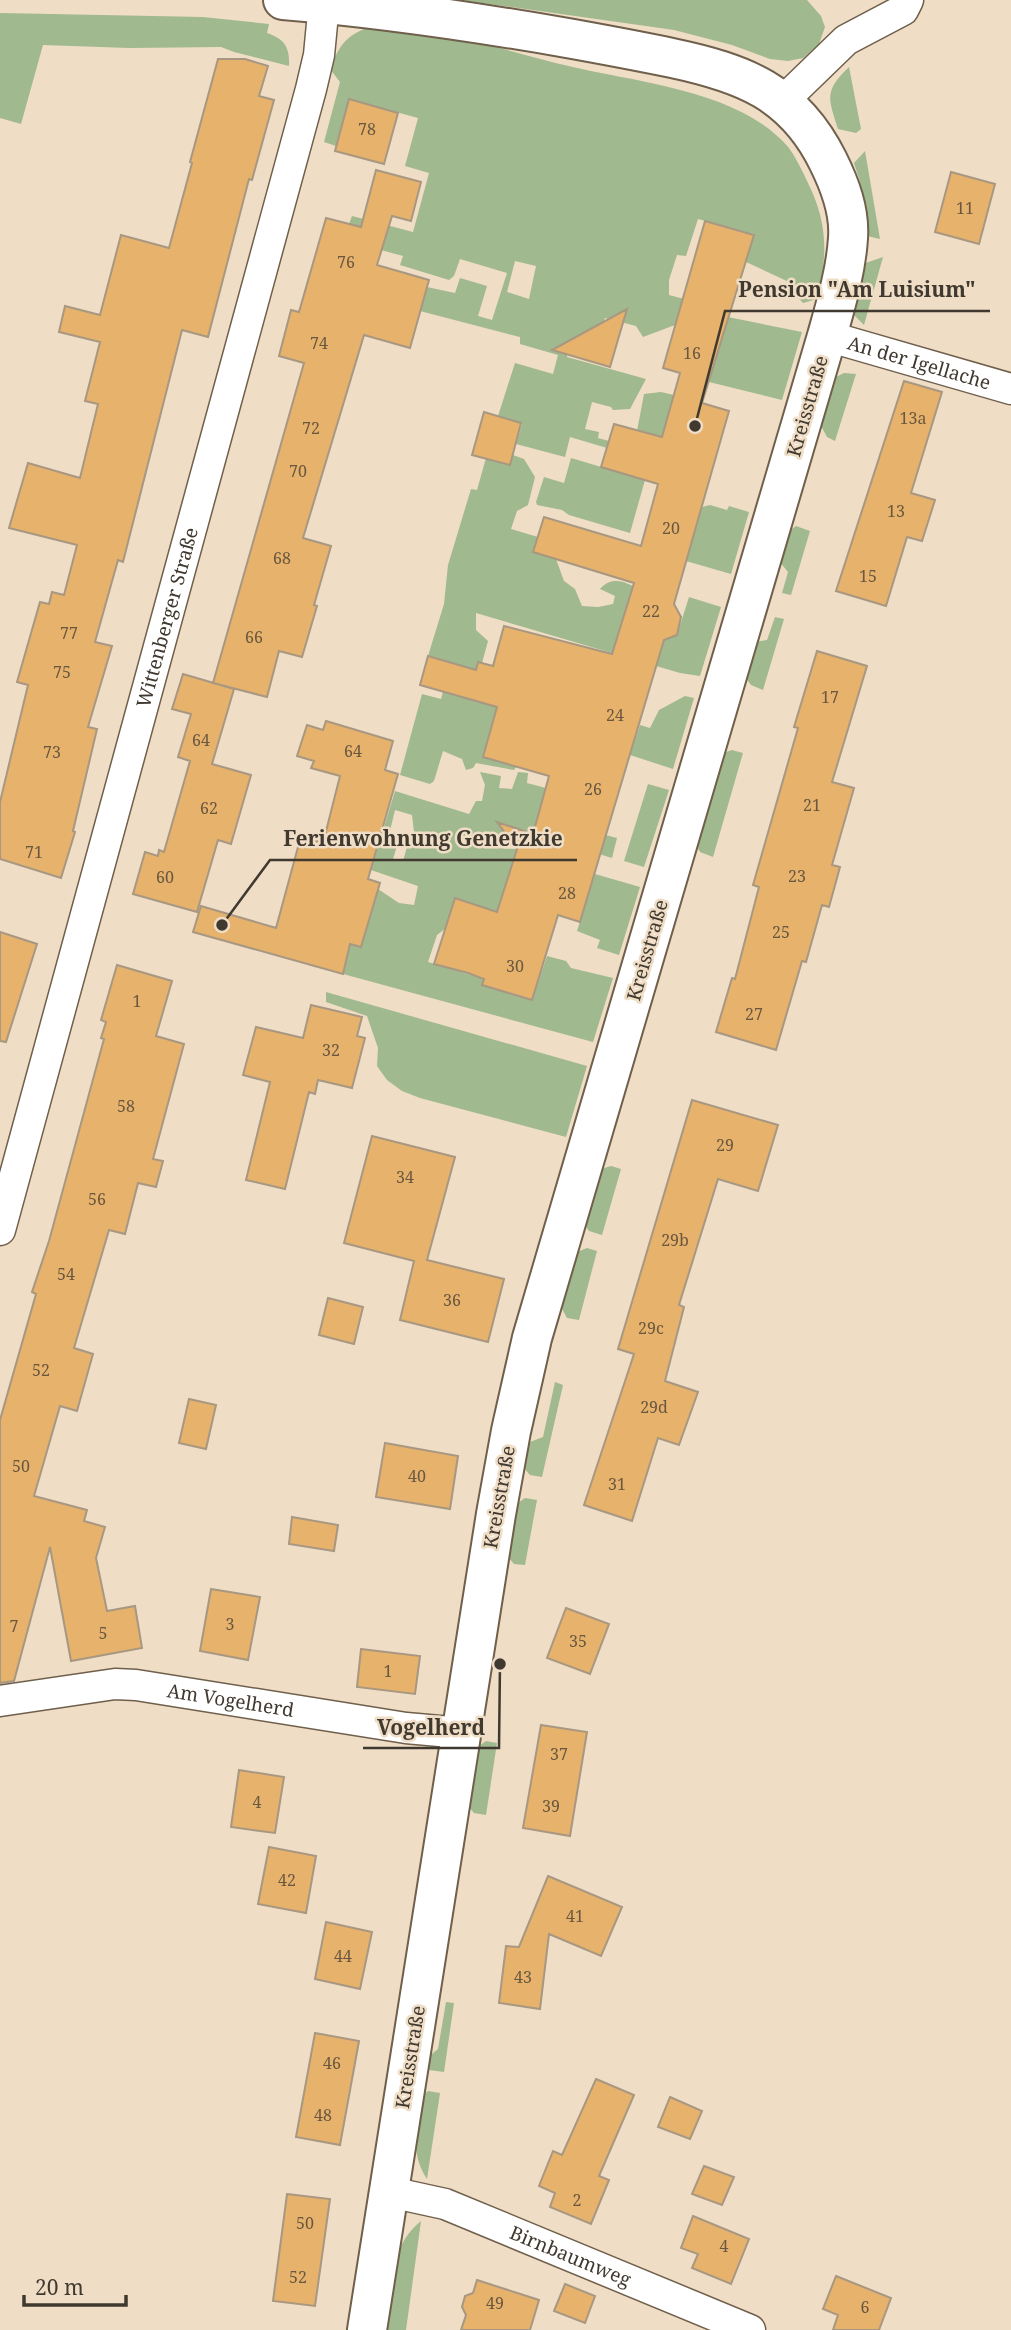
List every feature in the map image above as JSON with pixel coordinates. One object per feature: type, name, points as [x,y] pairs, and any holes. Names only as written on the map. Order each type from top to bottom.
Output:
[{"type":"main road","name":"Kreisstraße","points":[[283,0],[367,4],[495,25],[717,68],[754,82],[801,119],[817,139],[836,176],[845,203],[849,235],[844,274],[827,336],[533,1338],[511,1431],[367,2330]]},
{"type":"street","points":[[782,102],[846,40],[903,10],[908,0]]},
{"type":"street","name":"Wittenberger Straße","points":[[0,1230],[311,89],[319,55],[324,3]]},
{"type":"street","name":"An der Igellache","points":[[827,336],[1011,389]]},
{"type":"street","name":"Am Vogelherd","points":[[0,1701],[115,1684],[136,1685],[406,1728],[462,1734]]},
{"type":"street","name":"Birnbaumweg","points":[[390,2192],[445,2204],[750,2330]]},
{"type":"green space","points":[[461,0],[807,0],[821,16],[825,27],[819,44],[803,58],[788,61],[770,59],[732,45],[674,30]]},
{"type":"green space","points":[[0,13],[203,17],[269,24],[267,33],[285,45],[289,54],[289,66],[221,47],[43,45],[21,124],[0,118]]},
{"type":"green space","points":[[369,27],[454,37],[688,92],[745,114],[769,129],[794,156],[819,211],[824,254],[817,299],[803,303],[791,290],[789,282],[746,262],[754,234],[698,219],[686,256],[677,255],[669,280],[669,295],[707,305],[718,315],[802,332],[782,400],[709,382],[721,339],[675,325],[643,337],[636,326],[605,318],[600,335],[567,354],[567,357],[646,379],[630,409],[613,410],[592,402],[585,429],[599,432],[598,438],[609,441],[607,448],[570,437],[565,457],[516,444],[522,424],[498,416],[515,363],[553,374],[558,355],[520,344],[520,337],[420,311],[427,287],[455,293],[460,278],[487,286],[478,316],[492,320],[507,273],[460,259],[454,276],[449,280],[400,265],[403,256],[381,250],[349,224],[352,216],[413,232],[429,173],[405,166],[418,118],[349,99],[336,146],[324,142],[340,82],[330,69],[344,43],[354,34]],"holes":[[[515,261],[536,266],[529,299],[507,292]]]},
{"type":"green space","points":[[849,67],[861,129],[856,133],[838,129],[830,102],[835,82]]},
{"type":"green space","points":[[865,151],[880,239],[867,236],[866,208],[854,163]]},
{"type":"green space","points":[[883,257],[864,325],[853,314],[863,264]]},
{"type":"green space","points":[[844,373],[856,374],[835,441],[827,437],[821,426],[836,377]]},
{"type":"green space","points":[[661,392],[674,395],[661,441],[637,431],[644,394]]},
{"type":"green space","points":[[513,455],[524,459],[535,477],[528,505],[517,511],[511,529],[538,537],[556,559],[564,581],[575,589],[582,606],[613,604],[615,596],[600,589],[608,583],[619,581],[633,586],[619,633],[662,647],[664,640],[677,635],[689,597],[721,607],[700,676],[680,673],[476,613],[476,630],[488,641],[482,663],[478,662],[467,699],[486,704],[551,687],[496,714],[483,757],[516,767],[514,770],[476,763],[473,768],[466,770],[462,759],[443,751],[434,781],[430,784],[400,775],[422,694],[441,699],[451,663],[428,656],[444,604],[448,565],[471,489],[477,490],[486,458],[510,465]]},
{"type":"green space","points":[[571,458],[645,480],[630,533],[569,515],[562,510],[537,505],[544,477],[564,483]]},
{"type":"green space","points":[[710,505],[727,510],[729,506],[749,512],[731,574],[686,561],[702,507]]},
{"type":"green space","points":[[796,526],[810,531],[791,595],[782,593],[788,572],[779,561],[788,532]]},
{"type":"green space","points":[[775,617],[784,619],[763,690],[751,685],[745,677],[755,642],[767,640]]},
{"type":"green space","points":[[685,696],[694,698],[673,769],[630,755],[640,725],[650,728],[659,710]]},
{"type":"green space","points":[[732,750],[743,753],[713,857],[700,852],[696,845],[723,753]]},
{"type":"green space","points":[[480,772],[501,776],[499,788],[512,789],[518,772],[528,773],[527,783],[546,788],[543,797],[556,822],[617,838],[612,858],[511,827],[508,838],[497,836],[491,848],[517,849],[498,912],[455,898],[446,928],[437,935],[428,962],[484,979],[482,985],[532,1000],[547,956],[566,961],[571,968],[613,978],[593,1042],[343,974],[350,944],[361,946],[378,889],[399,903],[414,905],[418,886],[371,870],[395,791],[469,814],[476,801],[482,801],[485,785]],"holes":[[[395,810],[412,815],[414,832],[406,837],[407,847],[403,861],[393,859],[398,843],[388,839]]]},
{"type":"green space","points":[[648,784],[669,790],[644,867],[624,861]]},
{"type":"green space","points":[[595,874],[640,887],[619,955],[597,948],[600,940],[577,931]]},
{"type":"green space","points":[[326,992],[587,1066],[566,1137],[402,1091],[387,1080],[377,1066],[378,1048],[367,1016],[326,1002]]},
{"type":"green space","points":[[611,1166],[621,1169],[602,1235],[589,1231],[584,1224],[601,1169]]},
{"type":"green space","points":[[587,1248],[597,1251],[579,1320],[567,1318],[561,1307],[577,1252]]},
{"type":"green space","points":[[555,1382],[563,1385],[542,1477],[530,1475],[523,1467],[530,1442],[543,1437]]},
{"type":"green space","points":[[525,1498],[537,1500],[525,1565],[514,1564],[508,1557],[518,1503]]},
{"type":"green space","points":[[486,1741],[497,1743],[486,1815],[474,1813],[468,1806],[479,1746]]},
{"type":"green space","points":[[446,2002],[454,2003],[444,2072],[429,2070],[425,2066],[426,2059],[438,2049]]},
{"type":"green space","points":[[428,2091],[440,2093],[427,2179],[418,2159],[416,2139],[422,2096]]},
{"type":"green space","points":[[421,2221],[406,2330],[384,2330],[397,2256],[410,2231]]},
{"type":"building","points":[[218,59],[245,59],[268,66],[259,96],[274,100],[252,180],[249,179],[208,337],[182,330],[123,562],[118,560],[95,642],[112,646],[88,727],[97,729],[73,831],[75,832],[61,878],[0,859],[0,802],[28,685],[17,682],[40,602],[49,604],[52,592],[64,595],[77,545],[9,528],[28,463],[80,478],[98,404],[85,401],[100,342],[59,332],[65,306],[100,315],[121,235],[169,248]]},
{"type":"building","points":[[349,99],[398,113],[384,164],[335,151]]},
{"type":"building","points":[[376,170],[421,182],[411,221],[392,216],[377,265],[429,280],[410,348],[364,335],[303,538],[331,546],[302,657],[279,651],[267,697],[213,683],[304,363],[279,356],[291,310],[299,312],[326,218],[361,227]]},
{"type":"building","points":[[951,172],[995,184],[979,244],[935,232]]},
{"type":"building","points":[[705,221],[754,235],[702,403],[729,411],[674,604],[681,617],[677,635],[664,640],[580,922],[558,915],[532,1000],[482,985],[484,979],[468,973],[434,964],[455,898],[497,912],[517,849],[497,822],[533,834],[549,776],[483,757],[497,707],[420,685],[428,656],[476,670],[478,662],[493,666],[504,626],[612,654],[634,583],[533,552],[544,517],[641,546],[658,484],[601,467],[614,424],[662,437],[680,373],[663,368]]},
{"type":"building","points":[[627,309],[610,367],[552,350]]},
{"type":"building","points":[[904,381],[942,392],[911,493],[935,500],[922,541],[907,537],[886,606],[836,591]]},
{"type":"building","points":[[484,412],[521,423],[510,465],[472,455]]},
{"type":"building","points":[[817,651],[867,666],[832,782],[854,788],[832,865],[840,867],[829,907],[822,905],[806,962],[802,961],[776,1050],[716,1032],[732,978],[735,979],[759,887],[753,885],[798,728],[794,727]]},
{"type":"building","points":[[183,674],[234,689],[212,764],[251,775],[231,844],[218,840],[197,912],[133,894],[145,852],[158,856],[159,850],[164,852],[190,761],[178,757],[191,714],[172,709]]},
{"type":"building","points":[[326,721],[393,741],[385,770],[398,774],[368,879],[380,883],[361,947],[350,944],[343,974],[193,932],[201,906],[276,928],[301,836],[323,843],[340,776],[311,768],[314,761],[297,756],[307,725],[323,730]]},
{"type":"building","points":[[0,932],[37,944],[6,1042],[0,1041]]},
{"type":"building","points":[[117,965],[172,981],[156,1036],[184,1044],[153,1159],[163,1161],[156,1187],[138,1183],[125,1234],[109,1230],[74,1348],[93,1354],[77,1411],[60,1406],[34,1496],[87,1510],[84,1521],[105,1527],[96,1558],[107,1611],[135,1606],[142,1648],[71,1661],[50,1547],[14,1681],[0,1683],[0,1420],[36,1294],[32,1292],[49,1241],[104,1039],[101,1038],[106,1022],[101,1020]]},
{"type":"building","points":[[311,1005],[362,1017],[357,1036],[365,1038],[352,1088],[318,1080],[315,1094],[309,1092],[285,1189],[246,1180],[270,1082],[243,1075],[256,1027],[303,1038]]},
{"type":"building","points":[[692,1100],[778,1125],[758,1191],[718,1179],[679,1305],[684,1307],[665,1381],[698,1392],[679,1445],[658,1438],[632,1521],[584,1505],[634,1354],[618,1349]]},
{"type":"building","points":[[372,1136],[455,1157],[427,1260],[504,1279],[488,1342],[400,1320],[414,1261],[344,1243]]},
{"type":"building","points":[[328,1298],[363,1307],[354,1344],[319,1335]]},
{"type":"building","points":[[189,1399],[216,1405],[206,1449],[179,1443]]},
{"type":"building","points":[[385,1443],[458,1456],[450,1509],[376,1497]]},
{"type":"building","points":[[292,1517],[338,1525],[334,1551],[289,1544]]},
{"type":"building","points":[[211,1589],[260,1597],[248,1660],[200,1651]]},
{"type":"building","points":[[566,1608],[609,1624],[590,1674],[547,1658]]},
{"type":"building","points":[[361,1649],[420,1656],[415,1694],[357,1687]]},
{"type":"building","points":[[541,1725],[587,1732],[570,1836],[523,1828]]},
{"type":"building","points":[[239,1770],[284,1777],[275,1833],[231,1827]]},
{"type":"building","points":[[269,1847],[316,1856],[306,1913],[258,1904]]},
{"type":"building","points":[[548,1876],[622,1907],[601,1956],[549,1934],[540,2009],[499,2003],[506,1946],[519,1947]]},
{"type":"building","points":[[326,1922],[372,1932],[360,1989],[315,1979]]},
{"type":"building","points":[[315,2033],[359,2041],[340,2145],[296,2137]]},
{"type":"building","points":[[596,2079],[634,2095],[599,2176],[609,2180],[591,2224],[550,2207],[555,2193],[539,2186],[553,2151],[562,2155]]},
{"type":"building","points":[[670,2097],[702,2111],[690,2139],[658,2127]]},
{"type":"building","points":[[704,2166],[734,2177],[722,2205],[692,2194]]},
{"type":"building","points":[[287,2194],[330,2199],[315,2306],[273,2301]]},
{"type":"building","points":[[693,2216],[749,2239],[731,2284],[692,2268],[698,2254],[681,2248]]},
{"type":"building","points":[[836,2276],[891,2298],[879,2330],[833,2330],[838,2315],[823,2309]]},
{"type":"building","points":[[477,2280],[539,2300],[530,2330],[461,2330],[466,2315],[462,2307],[465,2296],[473,2293]]},
{"type":"building","points":[[565,2284],[595,2296],[585,2323],[554,2311]]},
{"type":"place","name":"Pension \"Am Luisium\"","points":[[695,426]]},
{"type":"place","name":"Ferienwohnung Genetzkie","points":[[222,925]]},
{"type":"place","name":"Vogelherd","points":[[500,1664]]}]
